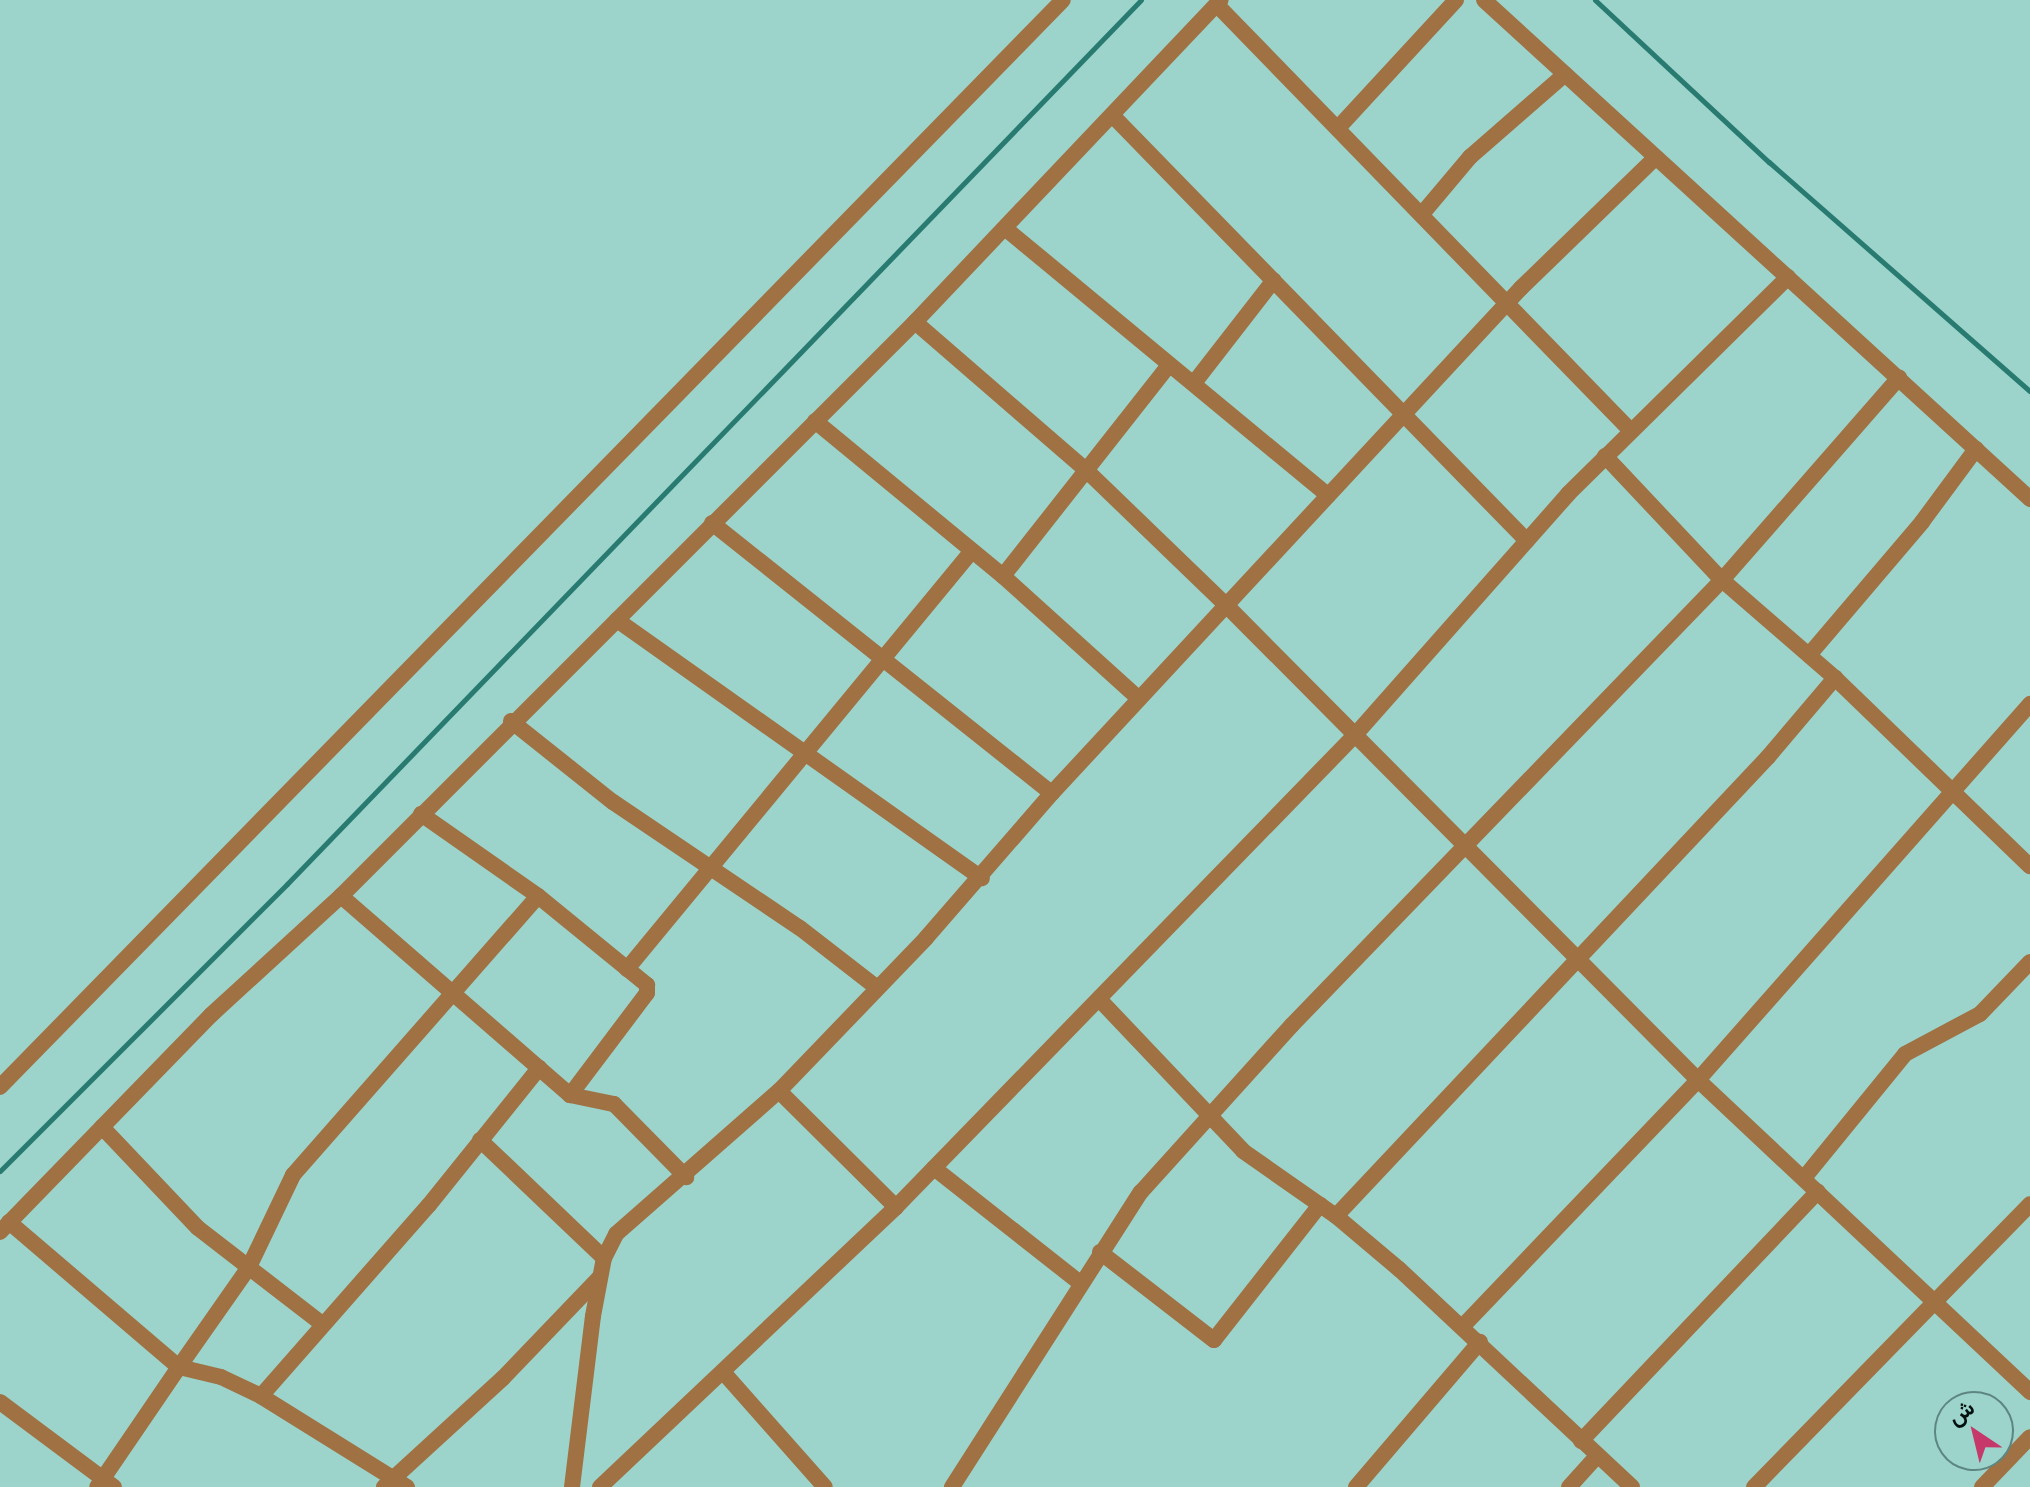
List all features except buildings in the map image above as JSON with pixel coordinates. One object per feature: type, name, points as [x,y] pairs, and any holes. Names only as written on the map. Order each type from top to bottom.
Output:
[{"type":"street","points":[[0,1087],[1063,0]]},
{"type":"street","points":[[1338,128],[1456,0]]},
{"type":"street","points":[[1484,0],[2030,499]]},
{"type":"street","points":[[600,1277],[395,1484],[261,1396],[221,1377],[179,1367],[5,1227],[211,1015],[341,896],[511,721],[617,620],[915,322],[1219,2],[1630,430]]},
{"type":"street","points":[[1422,214],[1470,157],[1565,74]]},
{"type":"street","points":[[1113,116],[1527,541]]},
{"type":"street","points":[[572,1487],[604,1258],[633,1215],[686,1177],[779,1091],[982,878],[1052,793],[1328,495],[1510,302],[1655,158]]},
{"type":"street","points":[[1006,229],[1328,495]]},
{"type":"street","points":[[600,1487],[896,1207],[1355,735],[1605,456],[1788,277]]},
{"type":"street","points":[[1194,383],[1274,280]]},
{"type":"street","points":[[915,322],[1085,469],[1580,956],[1698,1080],[2030,1392]]},
{"type":"street","points":[[1003,576],[1169,365]]},
{"type":"street","points":[[952,1487],[1141,1192],[1466,843],[1722,580],[1899,378]]},
{"type":"street","points":[[815,421],[1003,576],[1139,699]]},
{"type":"street","points":[[1809,655],[1922,522],[1976,449]]},
{"type":"street","points":[[1605,456],[1722,580],[1835,678],[1949,792],[2030,866]]},
{"type":"street","points":[[712,523],[1052,793]]},
{"type":"street","points":[[627,969],[710,866],[808,754],[972,551]]},
{"type":"street","points":[[617,620],[982,878]]},
{"type":"street","points":[[1336,1216],[1835,678]]},
{"type":"street","points":[[1463,1326],[1698,1080],[1949,792],[2030,704]]},
{"type":"street","points":[[511,721],[613,802],[710,866],[876,987]]},
{"type":"street","points":[[421,814],[494,870],[538,896],[647,985],[647,993],[570,1095]]},
{"type":"street","points":[[341,896],[570,1095],[614,1104],[686,1177]]},
{"type":"street","points":[[0,1402],[105,1484],[179,1367],[249,1267],[293,1175],[538,896]]},
{"type":"street","points":[[1804,1178],[1905,1054],[1980,1014],[2030,962]]},
{"type":"street","points":[[1099,999],[1208,1118],[1243,1151],[1336,1216],[1463,1326],[1632,1487]]},
{"type":"street","points":[[261,1396],[539,1068]]},
{"type":"street","points":[[779,1091],[896,1207]]},
{"type":"street","points":[[102,1127],[193,1224],[322,1324]]},
{"type":"street","points":[[480,1140],[604,1258]]},
{"type":"street","points":[[934,1168],[1080,1283]]},
{"type":"street","points":[[1581,1441],[1818,1191]]},
{"type":"street","points":[[1754,1487],[1937,1304],[2030,1204]]},
{"type":"street","points":[[1100,1252],[1214,1340],[1320,1205]]},
{"type":"street","points":[[1356,1487],[1480,1342]]},
{"type":"street","points":[[724,1373],[825,1487]]},
{"type":"street","points":[[1982,1487],[2030,1437]]},
{"type":"street","points":[[1569,1487],[1597,1456]]},
{"type":"waterway","points":[[0,1171],[287,884],[1141,0]]},
{"type":"waterway","points":[[1595,0],[1769,162],[2030,391]]}]
